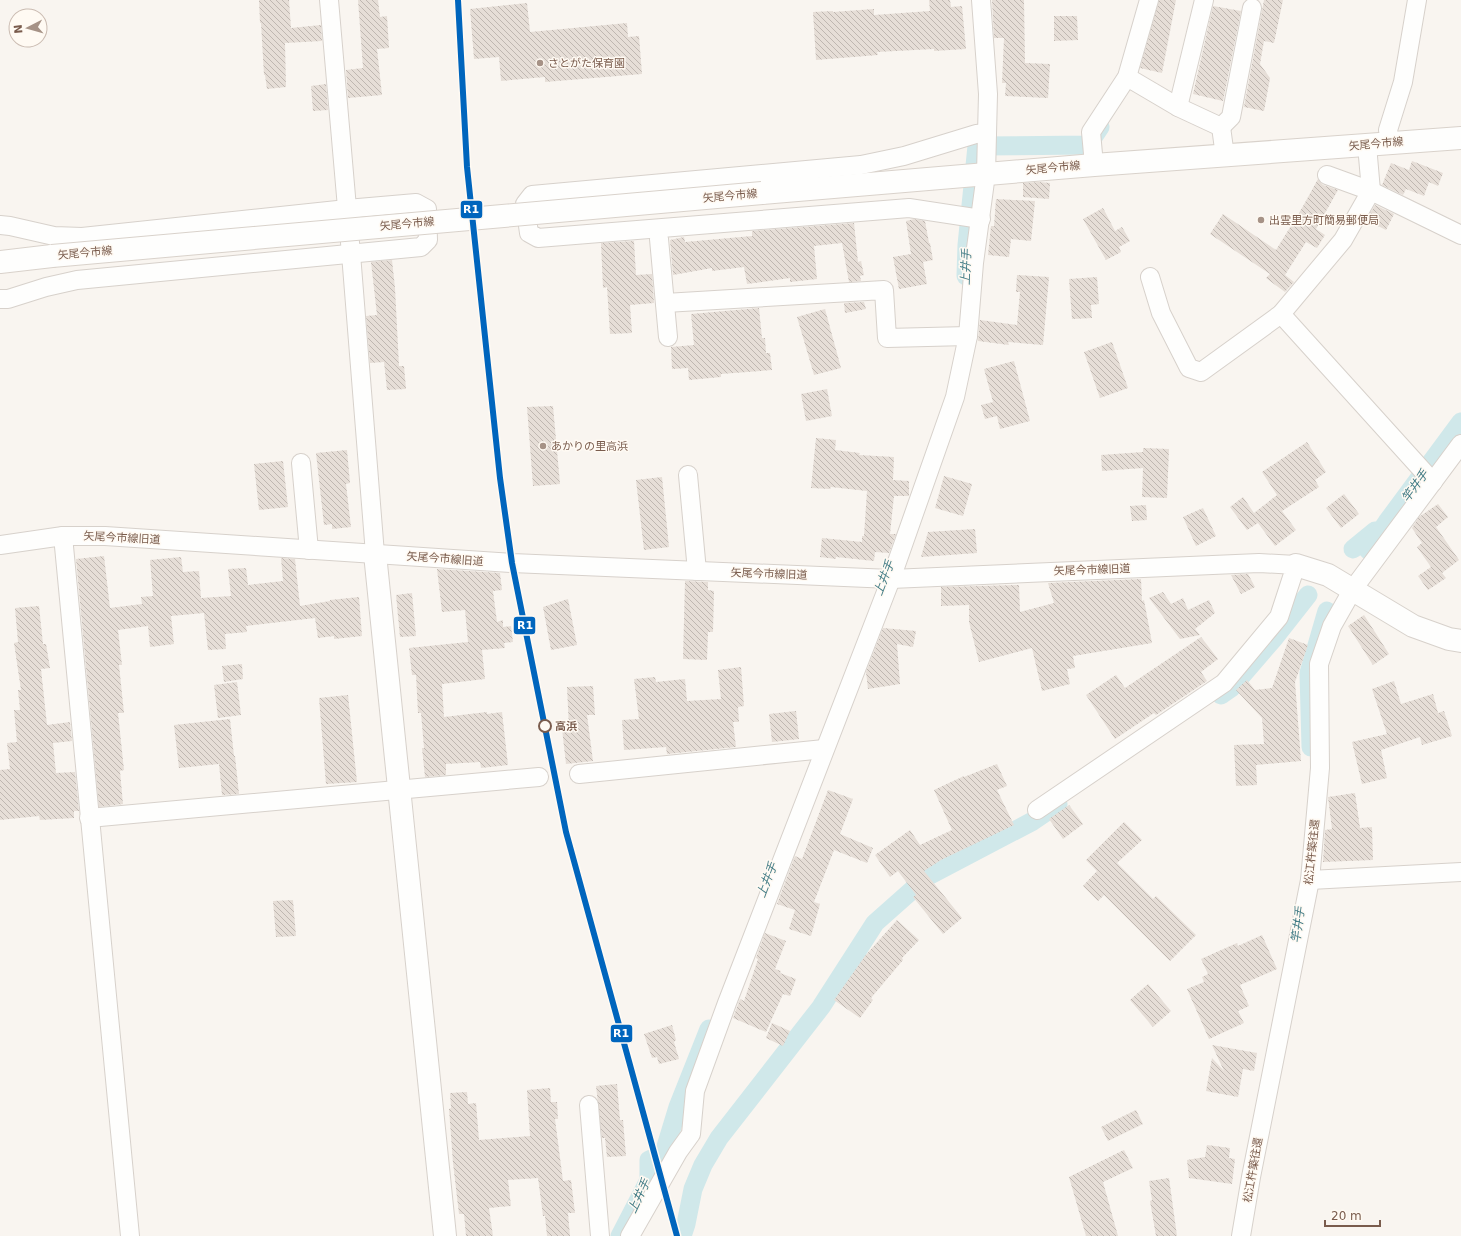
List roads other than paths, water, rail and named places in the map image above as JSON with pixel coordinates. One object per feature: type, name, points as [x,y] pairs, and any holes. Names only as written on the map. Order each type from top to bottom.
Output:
[{"type":"main road","name":"矢尾今市線","points":[[0,262],[52,256],[762,193],[1094,165],[1461,138]]},
{"type":"main road","points":[[375,554],[445,1236]]},
{"type":"main road","name":"矢尾今市線旧道","points":[[1296,565],[1328,574],[1413,626],[1449,639],[1461,641]]},
{"type":"street","points":[[329,0],[375,554]]},
{"type":"street","points":[[630,1236],[678,1152],[691,1134],[695,1091],[824,749],[891,579],[955,397],[968,336],[974,263],[986,174],[988,94],[981,0]]},
{"type":"street","points":[[1094,165],[1091,132],[1127,77],[1149,0]]},
{"type":"street","points":[[1178,107],[1204,0]]},
{"type":"street","points":[[1390,143],[1388,130],[1403,82],[1417,0]]},
{"type":"street","points":[[1224,156],[1221,128],[1231,117],[1252,8]]},
{"type":"street","points":[[1127,77],[1178,107],[1221,128]]},
{"type":"street","points":[[980,219],[909,208],[538,238],[529,233],[525,204],[532,195],[861,165],[904,156],[976,134],[987,133]]},
{"type":"street","points":[[1150,277],[1161,313],[1189,368],[1201,372],[1281,314],[1343,240],[1371,191],[1367,145]]},
{"type":"street","points":[[1327,175],[1371,191],[1461,235]]},
{"type":"street","points":[[0,225],[54,236],[82,237],[347,208],[416,203],[427,209],[428,240],[421,247],[77,280],[46,287],[8,299],[0,299]]},
{"type":"street","points":[[659,239],[668,337]]},
{"type":"street","points":[[665,303],[884,290],[887,338],[968,336]]},
{"type":"street","points":[[1281,314],[1433,482]]},
{"type":"street","points":[[1353,589],[1461,444]]},
{"type":"street","points":[[301,463],[309,550]]},
{"type":"street","points":[[688,475],[697,572]]},
{"type":"street","points":[[63,536],[130,1236]]},
{"type":"street","name":"矢尾今市線旧道","points":[[0,545],[63,536],[105,536],[512,563],[891,579],[1258,564],[1296,565]]},
{"type":"street","points":[[1037,810],[1224,683],[1279,617],[1296,565]]},
{"type":"street","name":"松江杵築往還","points":[[1241,1236],[1250,1177],[1310,880],[1320,768],[1319,664],[1332,626],[1353,589]]},
{"type":"street","points":[[579,774],[824,749]]},
{"type":"street","points":[[89,818],[540,777]]},
{"type":"street","points":[[1310,880],[1461,872]]},
{"type":"street","points":[[589,1104],[600,1236]]},
{"type":"waterway","name":"上井手","points":[[966,276],[967,245],[977,146],[1088,145],[1100,127]]},
{"type":"waterway","name":"竿井手","points":[[1368,550],[1461,422]]},
{"type":"waterway","points":[[1353,549],[1375,531]]},
{"type":"waterway","points":[[1221,695],[1231,688],[1275,637],[1308,595]]},
{"type":"waterway","name":"竿井手","points":[[1311,747],[1309,673],[1327,611]]},
{"type":"waterway","points":[[682,1236],[693,1189],[703,1165],[719,1138],[821,1007],[875,923],[928,876],[1033,821],[1058,804]]},
{"type":"waterway","name":"上井手","points":[[620,1236],[649,1180],[649,1160],[664,1153],[678,1107],[709,1029]]},
{"type":"place","name":"さとがた保育園","points":[[540,63]]},
{"type":"place","name":"出雲里方町簡易郵便局","points":[[1261,220]]},
{"type":"place","name":"あかりの里高浜","points":[[543,446]]},
{"type":"place","name":"高浜","points":[[545,726]]}]
